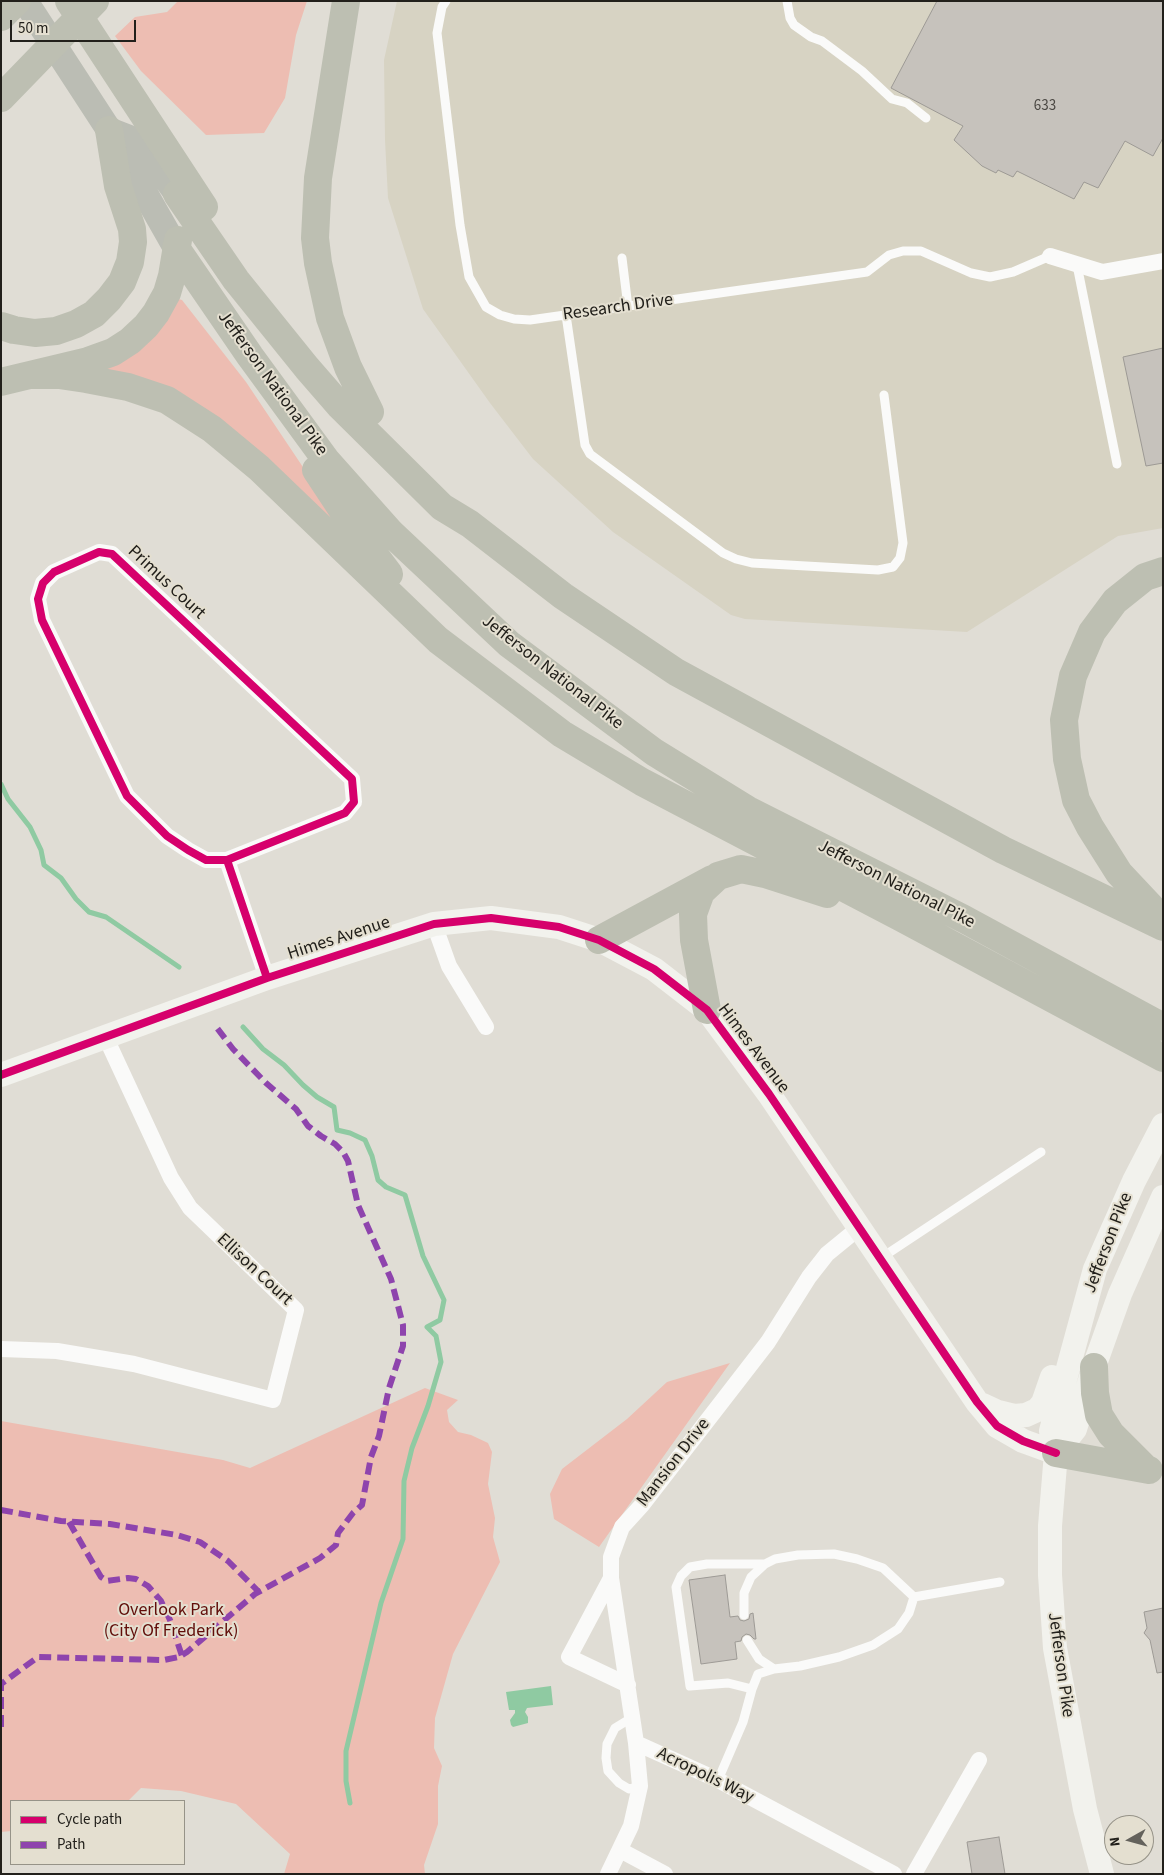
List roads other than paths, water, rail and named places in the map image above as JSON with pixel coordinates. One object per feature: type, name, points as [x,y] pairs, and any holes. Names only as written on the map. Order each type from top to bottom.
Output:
[{"type":"highway","points":[[1,17],[17,1]]},
{"type":"highway","points":[[69,1],[239,256],[295,327],[370,412],[453,499],[470,524]]},
{"type":"highway","points":[[1,98],[95,1]]},
{"type":"highway","points":[[346,1],[318,178],[315,238],[318,263],[330,318],[348,367],[370,412]]},
{"type":"highway","points":[[1,326],[35,333],[56,331],[76,324],[94,314],[122,282],[130,262],[133,242],[132,229],[118,186],[109,130]]},
{"type":"highway","points":[[1,382],[88,361],[113,352],[146,326],[167,293],[172,276],[180,225],[177,194]]},
{"type":"highway","name":"Jefferson National Pike","points":[[177,194],[236,280],[340,406],[384,452],[442,507],[470,524],[563,596],[676,672],[1003,850],[1163,927]]},
{"type":"highway","name":"Jefferson National Pike","points":[[176,248],[250,356],[326,460],[391,533],[509,644],[654,752],[748,810],[964,919],[1163,1027]]},
{"type":"highway","points":[[250,356],[324,482],[355,529],[438,640]]},
{"type":"highway","points":[[31,375],[59,375],[128,387],[167,400],[212,429],[273,482],[438,640],[562,734],[642,782],[902,918],[1163,1058]]},
{"type":"highway","points":[[1163,571],[1145,577],[1115,601],[1092,632],[1073,676],[1064,720],[1067,759],[1076,800],[1090,827],[1120,873],[1163,920]]},
{"type":"highway","points":[[599,940],[718,876],[741,869],[764,874],[902,918]]},
{"type":"highway","points":[[707,1010],[694,940],[693,914],[701,892],[718,876]]},
{"type":"highway","points":[[1094,1367],[1095,1394],[1099,1415],[1111,1434],[1155,1471]]},
{"type":"highway","points":[[1056,1453],[1155,1471]]},
{"type":"main road","name":"Jefferson National Pike","points":[[25,1],[109,130],[176,248]]},
{"type":"main road","points":[[109,130],[140,142],[177,194]]},
{"type":"street","points":[[1050,256],[1102,272],[1163,261]]},
{"type":"street","name":"Primus Court","points":[[99,552],[112,554],[352,779],[354,802],[345,813],[227,860],[206,860],[181,846],[167,836],[127,796],[42,620],[38,599],[43,584],[54,572],[99,552]]},
{"type":"street","points":[[227,860],[267,978]]},
{"type":"street","name":"Himes Avenue","points":[[1,1075],[267,978],[434,924],[491,918],[560,927],[599,940],[654,969],[707,1010],[769,1094],[977,1402],[997,1426],[1023,1441],[1056,1453]]},
{"type":"street","points":[[434,924],[449,966],[486,1027]]},
{"type":"street","name":"Ellison Court","points":[[1,1349],[57,1352],[134,1364],[273,1400],[296,1310],[190,1208],[171,1178],[106,1038]]},
{"type":"street","name":"Jefferson Pike","points":[[1102,1874],[1085,1809],[1055,1648],[1050,1590],[1050,1545],[1056,1453],[1051,1431],[1095,1270],[1134,1181],[1163,1125]]},
{"type":"street","name":"Jefferson Pike","points":[[1056,1453],[1075,1429],[1094,1367],[1120,1294],[1163,1197]]},
{"type":"street","name":"Mansion Drive","points":[[636,1743],[611,1578],[612,1558],[622,1527],[642,1505],[768,1342],[809,1277],[827,1254],[860,1227]]},
{"type":"street","points":[[977,1402],[998,1412],[1014,1416],[1026,1415],[1037,1410],[1043,1403],[1051,1385],[1060,1338],[1074,1291],[1082,1280],[1095,1270]]},
{"type":"street","points":[[611,1578],[569,1657],[628,1685]]},
{"type":"street","name":"Acropolis Way","points":[[608,1874],[631,1826],[640,1786],[636,1743],[718,1780],[894,1874]]},
{"type":"street","points":[[914,1874],[979,1760]]},
{"type":"street","points":[[620,1850],[665,1874]]},
{"type":"lane","name":"Research Drive","points":[[446,1],[442,7],[437,33],[460,225],[469,277],[486,307],[500,315],[514,319],[530,320],[867,272],[889,255],[903,251],[921,251],[971,273],[990,277],[1013,272],[1050,256]]},
{"type":"lane","points":[[786,1],[790,18],[794,25],[811,37],[822,41],[862,71],[892,99],[907,103],[926,118]]},
{"type":"lane","points":[[622,258],[628,307]]},
{"type":"lane","points":[[1077,265],[1117,464]]},
{"type":"lane","points":[[566,315],[585,444],[590,454],[724,553],[736,559],[752,563],[878,570],[892,567],[900,558],[903,543],[884,395]]},
{"type":"lane","points":[[881,1259],[1041,1152]]},
{"type":"lane","points":[[744,1615],[744,1593],[751,1577],[765,1564],[774,1559],[798,1555],[834,1554],[857,1559],[882,1568],[914,1597]]},
{"type":"lane","points":[[752,1689],[728,1683],[690,1686],[676,1587],[681,1576],[690,1568],[707,1564],[765,1564]]},
{"type":"lane","points":[[914,1597],[1000,1582]]},
{"type":"lane","points":[[718,1780],[743,1722],[758,1674],[774,1669],[800,1666],[839,1657],[873,1645],[898,1629],[909,1613],[914,1597]]},
{"type":"lane","points":[[747,1640],[759,1659],[774,1669]]},
{"type":"lane","points":[[633,1717],[615,1728],[607,1744],[606,1758],[608,1771],[619,1782],[629,1789],[640,1786]]},
{"type":"waterway","points":[[1,784],[8,799],[30,827],[41,850],[44,865],[61,878],[76,899],[89,912],[106,917],[179,967]]},
{"type":"waterway","points":[[243,1027],[263,1049],[284,1065],[303,1085],[317,1097],[334,1107],[337,1130],[350,1133],[365,1140],[372,1156],[378,1180],[386,1187],[405,1195],[423,1256],[444,1300],[440,1320],[427,1327],[436,1336],[441,1362],[428,1406],[412,1448],[404,1481],[403,1539],[381,1603],[346,1751],[346,1781],[350,1803]]},
{"type":"park label","name":"Overlook Park (City Of Frederick)","points":[[171,1621]]}]
